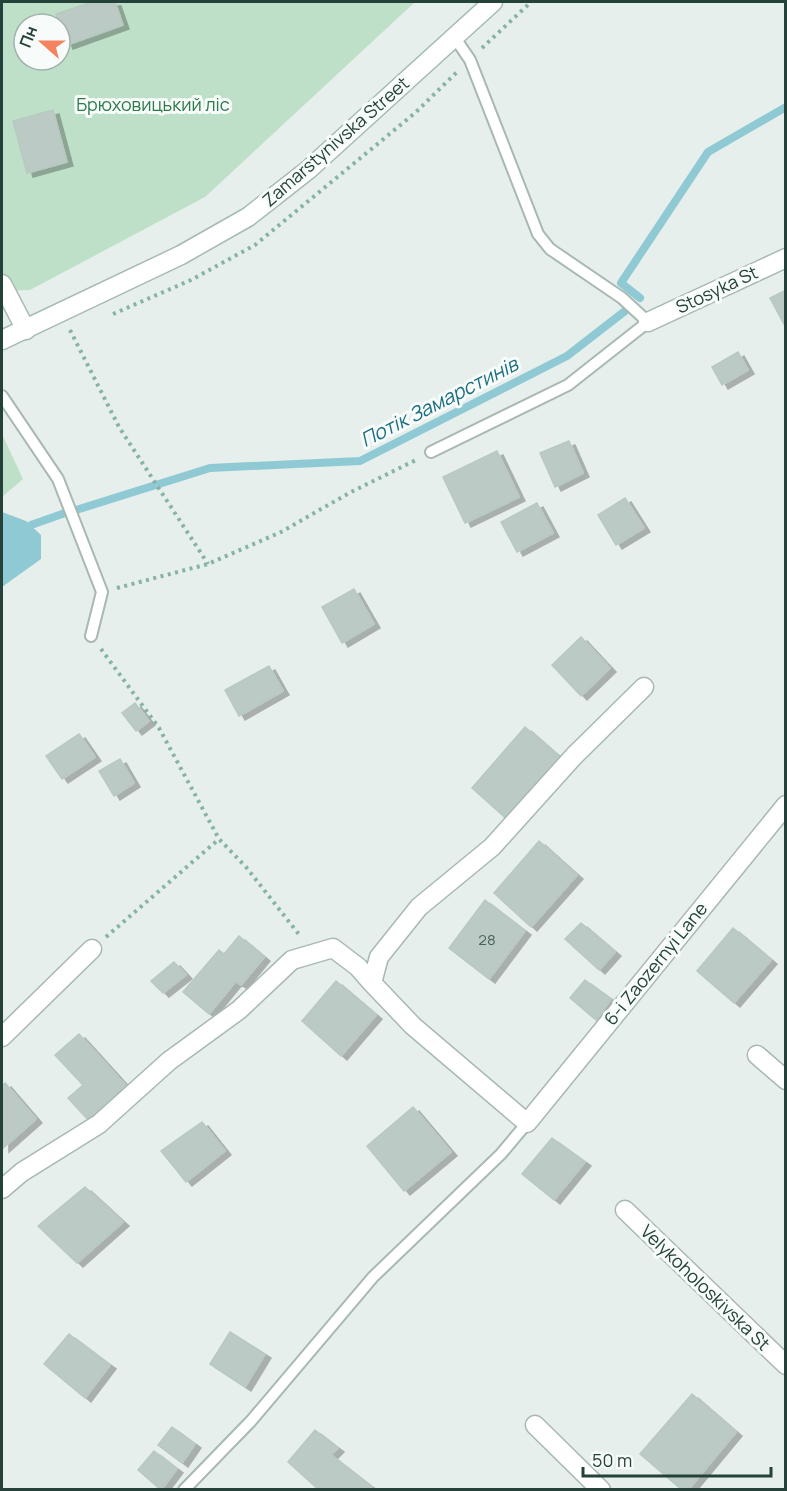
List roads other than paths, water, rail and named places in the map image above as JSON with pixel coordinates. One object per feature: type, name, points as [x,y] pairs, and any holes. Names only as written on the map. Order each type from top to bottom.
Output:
[{"type":"street","name":"Zamarstynivska Street","points":[[2,340],[181,255],[248,217],[308,170],[493,2]]},
{"type":"street","name":"Stosyka St","points":[[648,322],[786,258]]},
{"type":"street","points":[[2,284],[26,330]]},
{"type":"street","points":[[372,983],[379,957],[419,907],[492,847],[574,756],[644,687]]},
{"type":"street","name":"6-i Zaozernyi Lane","points":[[526,1123],[786,805]]},
{"type":"street","points":[[2,1189],[21,1172],[99,1124],[169,1061],[239,1010],[292,960],[333,948],[358,967],[413,1026],[526,1123]]},
{"type":"street","points":[[2,1037],[92,949]]},
{"type":"street","points":[[758,1054],[786,1080]]},
{"type":"street","name":"Velykoholoskivska St","points":[[625,1210],[786,1365]]},
{"type":"street","points":[[535,1425],[601,1490]]},
{"type":"lane","points":[[431,452],[568,385],[648,322],[622,298],[550,249],[538,234],[470,60],[455,38]]},
{"type":"lane","points":[[2,396],[58,479],[102,592],[91,636]]},
{"type":"lane","points":[[184,1490],[251,1421],[373,1277],[501,1154],[526,1123]]},
{"type":"water","points":[[2,512],[26,521],[41,535],[41,559],[2,587]]},
{"type":"waterway","name":"Потік Замарстинів","points":[[640,298],[621,283],[708,152],[786,107]]},
{"type":"waterway","name":"Потік Замарстинів","points":[[76,510],[210,468],[360,461],[567,356],[625,311]]},
{"type":"waterway","name":"Потік Замарстинів","points":[[23,531],[31,525],[65,513]]},
{"type":"park label","name":"Брюховицький ліс","points":[[153,105]]}]
